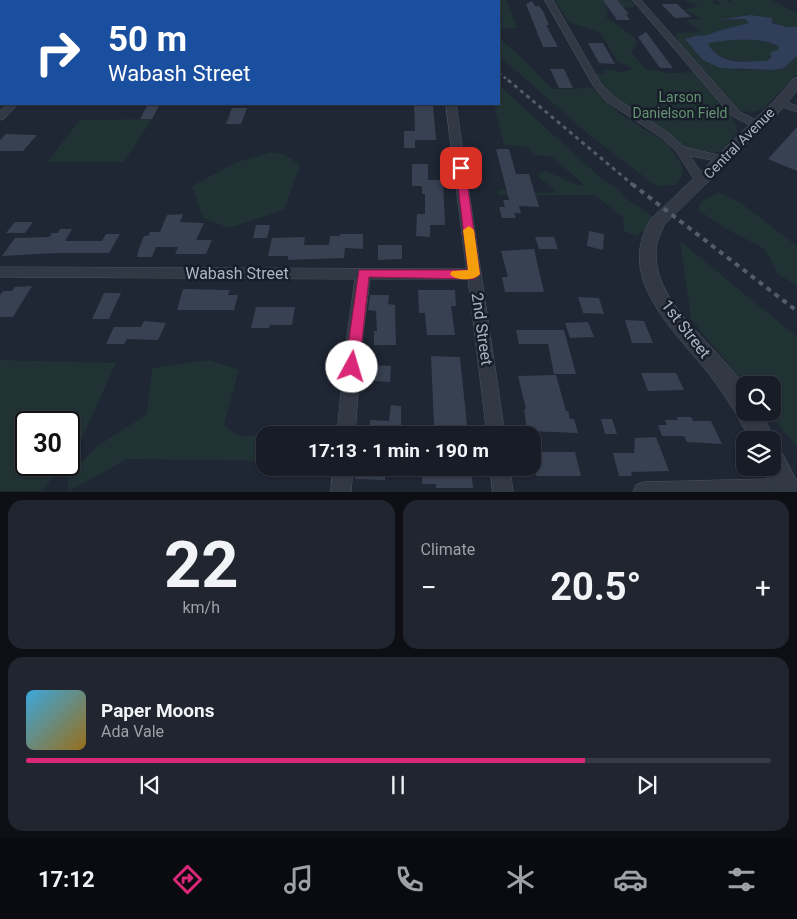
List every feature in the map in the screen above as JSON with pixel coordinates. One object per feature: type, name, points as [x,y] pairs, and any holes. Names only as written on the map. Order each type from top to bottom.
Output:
[{"type":"street","points":[[549,0],[597,85],[610,99],[666,136],[680,149],[701,181]]},
{"type":"street","points":[[637,0],[736,114],[758,125]]},
{"type":"street","name":"Central Avenue","points":[[701,181],[780,103],[797,82]]},
{"type":"street","points":[[780,103],[797,109]]},
{"type":"street","points":[[0,117],[12,105]]},
{"type":"street","name":"2nd Street","points":[[451,105],[495,426]]},
{"type":"street","points":[[680,149],[699,155],[723,159]]},
{"type":"street","name":"1st Street","points":[[701,181],[657,223],[650,234],[647,247],[648,263],[652,281],[675,321],[717,368],[736,395]]},
{"type":"street","name":"Wabash Street","points":[[0,272],[474,274]]},
{"type":"street","points":[[347,426],[353,350],[363,273]]},
{"type":"street","points":[[341,492],[342,476]]},
{"type":"street","points":[[501,476],[503,492]]},
{"type":"street","points":[[643,492],[788,489],[781,476]]},
{"type":"green space","points":[[500,0],[507,0],[517,28],[500,29],[500,23],[502,22]]},
{"type":"green space","name":"Larson Danielson Field","points":[[555,0],[630,0],[636,6],[630,8],[605,6],[608,14],[606,17],[634,37],[637,43],[631,52],[645,69],[671,73],[695,72],[732,117],[737,132],[724,149],[715,153],[684,147],[620,104],[602,85],[595,74],[607,74],[603,71],[605,69],[621,72],[633,69],[617,61],[601,33],[569,22]]},
{"type":"green space","points":[[684,0],[713,0],[713,4],[722,5],[716,0],[727,0],[734,4],[730,0],[772,0],[797,13],[797,27],[787,27],[750,15],[718,20],[745,19],[750,23],[710,35],[686,39],[737,70],[784,68],[797,56],[797,74],[763,109],[753,112],[740,111],[677,42],[676,33],[701,32],[686,20],[701,19],[685,10],[695,8],[698,5]]},
{"type":"green space","points":[[500,39],[552,89],[592,88],[622,115],[667,143],[682,165],[682,175],[676,185],[656,186],[593,138],[500,57]]},
{"type":"green space","points":[[731,40],[755,40],[772,43],[778,46],[778,50],[766,61],[741,61],[720,56],[707,45],[709,43]]},
{"type":"green space","points":[[500,86],[601,178],[619,190],[625,198],[653,216],[646,229],[636,236],[624,231],[623,217],[594,195],[498,195],[497,193],[501,189],[513,193],[555,193],[554,189],[538,177],[539,173],[546,171],[579,186],[583,184],[552,157],[535,155],[526,147],[504,145],[494,106],[500,105]]},
{"type":"green space","points":[[152,119],[124,162],[47,162],[80,120]]},
{"type":"green space","points":[[271,152],[284,154],[300,165],[284,210],[229,228],[203,218],[192,186],[237,162]]},
{"type":"green space","points":[[718,192],[741,203],[797,246],[797,286],[778,274],[765,249],[730,231],[698,210],[701,202]]},
{"type":"green space","points":[[680,241],[797,337],[797,447],[776,421],[781,421],[781,376],[738,376],[691,319]]},
{"type":"green space","points":[[0,360],[116,363],[80,442],[80,411],[15,411],[15,476],[54,476],[42,491],[0,491]]},
{"type":"green space","points":[[209,360],[239,370],[224,425],[239,436],[256,435],[256,461],[127,459],[69,491],[67,478],[69,476],[80,476],[80,464],[96,447],[147,414],[152,368]]},
{"type":"water","points":[[750,15],[772,18],[772,23],[787,27],[797,27],[797,56],[784,68],[772,70],[720,68],[703,60],[685,39],[708,35],[749,23],[745,19],[718,20]],"holes":[[[731,40],[755,40],[772,43],[778,46],[778,50],[771,52],[771,58],[766,61],[734,61],[720,56],[708,45],[709,43]]]},
{"type":"building","points":[[603,0],[617,0],[629,14],[626,14],[630,20],[617,20]]},
{"type":"building","points":[[532,1],[544,13],[549,25],[546,25],[558,47],[543,47],[526,4]]},
{"type":"building","points":[[661,4],[677,4],[691,17],[675,18]]},
{"type":"building","points":[[646,32],[673,68],[660,68],[638,37]]},
{"type":"building","points":[[588,43],[603,43],[615,64],[599,63]]},
{"type":"building","points":[[550,69],[564,69],[573,88],[559,88]]},
{"type":"building","points":[[147,105],[159,105],[152,119],[140,119]]},
{"type":"building","points":[[414,105],[433,105],[436,140],[415,140],[415,148],[404,148],[404,131],[415,131]]},
{"type":"building","points":[[232,108],[247,108],[241,124],[226,124]]},
{"type":"building","points":[[797,127],[797,171],[768,159]]},
{"type":"building","points":[[6,134],[37,135],[23,151],[0,151],[0,140]]},
{"type":"building","points":[[496,149],[509,149],[516,174],[529,174],[539,207],[519,206],[521,213],[514,213],[516,218],[502,218],[499,207],[505,207],[503,200],[509,200]]},
{"type":"building","points":[[412,164],[428,164],[428,180],[443,180],[445,225],[430,225],[430,237],[416,236],[417,214],[425,214],[425,194],[422,194],[422,186],[412,186]]},
{"type":"building","points":[[183,214],[180,222],[204,223],[196,240],[212,240],[206,254],[175,254],[178,247],[156,247],[152,257],[137,257],[144,236],[148,236],[150,232],[160,232],[167,215]]},
{"type":"building","points":[[15,222],[33,222],[25,233],[6,233]]},
{"type":"building","points":[[256,225],[270,225],[267,238],[253,238]]},
{"type":"building","points":[[60,229],[72,229],[65,241],[102,241],[106,234],[120,234],[109,253],[2,256],[15,238],[49,237],[52,233],[58,233]]},
{"type":"building","points":[[589,231],[604,234],[603,250],[587,246]]},
{"type":"building","points":[[340,234],[363,234],[363,249],[345,248],[344,258],[288,260],[288,256],[268,256],[272,238],[305,237],[304,245],[329,245],[330,236],[340,236]]},
{"type":"building","points":[[535,237],[554,237],[558,249],[539,249]]},
{"type":"building","points":[[378,245],[402,245],[402,259],[378,260]]},
{"type":"building","points":[[534,249],[544,292],[505,292],[502,277],[508,277],[501,251]]},
{"type":"building","points":[[32,286],[13,317],[0,317],[0,295],[3,291],[12,291],[15,287]]},
{"type":"building","points":[[183,289],[230,290],[228,295],[238,295],[234,310],[177,310]]},
{"type":"building","points":[[418,290],[455,290],[456,306],[451,306],[455,335],[427,335],[425,313],[419,313]]},
{"type":"building","points":[[104,293],[121,293],[109,319],[92,319]]},
{"type":"building","points":[[370,295],[389,295],[388,304],[395,305],[396,345],[374,345],[374,331],[377,331],[376,311],[368,310]]},
{"type":"building","points":[[578,297],[599,298],[604,314],[583,313]]},
{"type":"building","points":[[256,307],[295,307],[292,325],[270,325],[269,328],[251,328]]},
{"type":"building","points":[[625,320],[644,321],[653,343],[632,343]]},
{"type":"building","points":[[144,321],[166,323],[158,340],[127,339],[124,344],[106,344],[114,327],[141,327]]},
{"type":"building","points":[[588,322],[594,337],[570,338],[565,323]]},
{"type":"building","points":[[516,330],[564,330],[576,374],[554,374],[548,344],[519,344]]},
{"type":"building","points":[[431,356],[460,357],[467,426],[420,425],[434,425]]},
{"type":"building","points":[[373,365],[391,366],[390,382],[372,381]]},
{"type":"building","points":[[641,373],[676,373],[684,390],[648,391]]},
{"type":"building","points":[[556,375],[566,411],[568,411],[570,419],[574,419],[578,433],[541,432],[541,426],[526,426],[524,409],[526,409],[518,376]]},
{"type":"building","points":[[391,405],[401,406],[401,426],[370,426],[370,420],[389,421]]},
{"type":"building","points":[[677,417],[691,417],[693,421],[711,421],[722,444],[687,442],[684,436],[662,436],[658,425],[667,425],[665,420],[678,420]]},
{"type":"building","points":[[601,419],[612,419],[617,434],[605,434]]},
{"type":"building","points":[[656,437],[669,471],[631,472],[632,476],[619,476],[613,453],[634,453],[635,438]]},
{"type":"building","points":[[541,452],[575,452],[581,476],[541,476]]},
{"type":"building","points":[[355,476],[385,476],[385,480],[355,479]]},
{"type":"building","points":[[422,476],[472,476],[473,488],[436,488],[436,484],[422,484]]},
{"type":"railway","points":[[500,74],[509,81]]},
{"type":"railway","points":[[508,80],[633,185]]},
{"type":"railway","points":[[632,184],[797,311]]},
{"type":"slow traffic","points":[[456,274],[474,274],[469,230]]},
{"type":"route","points":[[352,367],[363,273],[474,274],[461,168]]}]
